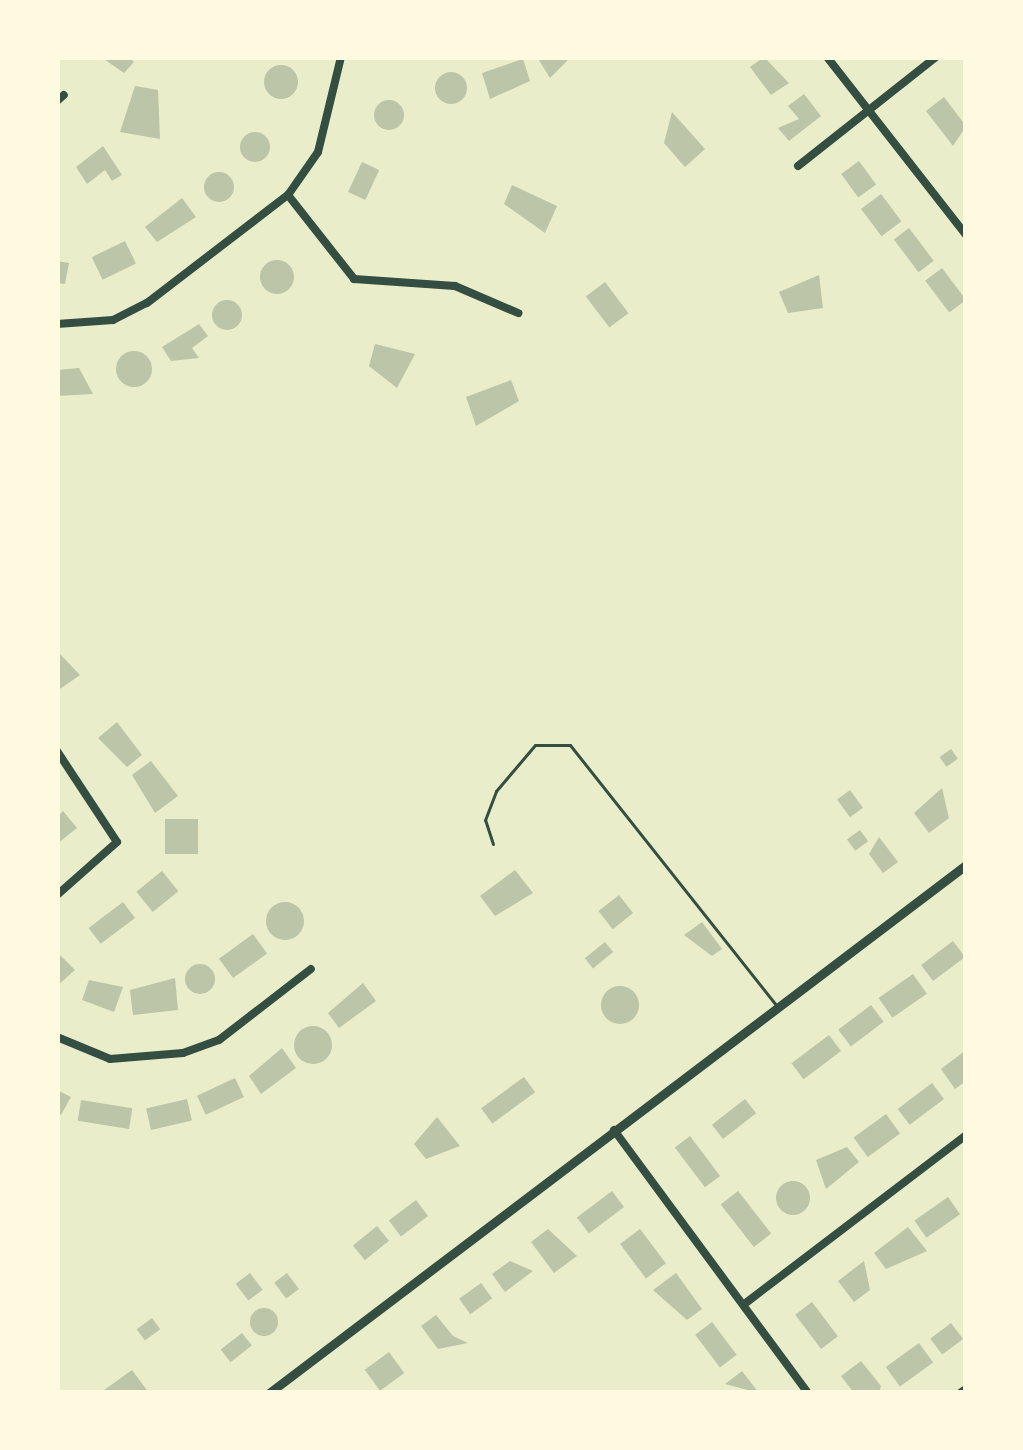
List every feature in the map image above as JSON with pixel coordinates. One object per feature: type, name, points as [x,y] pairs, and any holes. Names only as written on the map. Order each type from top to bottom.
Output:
[{"type":"street","points":[[57,324],[113,320],[147,303],[288,195],[318,152],[341,57]]},
{"type":"street","points":[[827,57],[966,235]]},
{"type":"street","points":[[798,166],[937,57]]},
{"type":"street","points":[[288,195],[354,279],[455,286],[518,313]]},
{"type":"street","points":[[57,751],[117,842],[57,895]]},
{"type":"street","points":[[268,1393],[966,865]]},
{"type":"street","points":[[57,1037],[110,1060],[183,1054],[219,1040],[311,969]]},
{"type":"street","points":[[614,1130],[808,1393]]},
{"type":"street","points":[[746,1303],[966,1135]]},
{"type":"lane","points":[[493,844],[485,820],[496,791],[535,745],[570,745],[778,1008]]},
{"type":"building","points":[[101,57],[129,57],[134,62],[124,73]]},
{"type":"building","points":[[537,57],[571,57],[550,78]]},
{"type":"building","points":[[764,57],[789,83],[771,95],[750,67]]},
{"type":"building","points":[[523,59],[530,81],[490,99],[482,73]]},
{"type":"building","points":[[281,65],[293,70],[298,82],[293,94],[281,99],[269,94],[264,82],[269,70]]},
{"type":"building","points":[[451,72],[462,77],[467,88],[462,99],[451,104],[440,99],[435,88],[440,77]]},
{"type":"building","points":[[135,86],[158,90],[160,139],[120,132]]},
{"type":"building","points":[[804,94],[821,116],[789,141],[778,128],[799,119],[788,106]]},
{"type":"building","points":[[944,97],[966,126],[953,146],[926,111]]},
{"type":"building","points":[[389,100],[400,104],[404,115],[400,126],[389,130],[378,126],[374,115],[378,104]]},
{"type":"building","points":[[672,112],[705,149],[685,167],[664,143]]},
{"type":"building","points":[[255,132],[266,136],[270,147],[266,158],[255,162],[244,158],[240,147],[244,136]]},
{"type":"building","points":[[103,146],[122,175],[112,181],[105,170],[87,184],[76,167]]},
{"type":"building","points":[[859,161],[876,184],[858,197],[841,174]]},
{"type":"building","points":[[362,162],[379,170],[365,200],[348,192]]},
{"type":"building","points":[[219,172],[230,176],[234,187],[230,198],[219,202],[208,198],[204,187],[208,176]]},
{"type":"building","points":[[512,185],[557,206],[545,233],[504,204]]},
{"type":"building","points":[[881,194],[901,221],[881,236],[861,209]]},
{"type":"building","points":[[182,198],[196,217],[157,242],[145,227]]},
{"type":"building","points":[[909,228],[934,261],[919,272],[894,239]]},
{"type":"building","points":[[125,241],[136,263],[103,280],[92,257]]},
{"type":"building","points":[[277,260],[289,265],[294,277],[289,289],[277,294],[265,289],[260,277],[265,265]]},
{"type":"building","points":[[57,261],[69,263],[65,284],[57,283]]},
{"type":"building","points":[[942,268],[966,300],[949,313],[925,281]]},
{"type":"building","points":[[819,275],[823,308],[788,313],[779,292]]},
{"type":"building","points":[[605,282],[628,313],[609,328],[586,296]]},
{"type":"building","points":[[227,300],[238,304],[242,315],[238,326],[227,330],[216,326],[212,315],[216,304]]},
{"type":"building","points":[[199,324],[208,336],[192,348],[199,358],[171,361],[162,347]]},
{"type":"building","points":[[375,344],[415,354],[397,388],[369,366]]},
{"type":"building","points":[[134,351],[147,356],[152,369],[147,382],[134,387],[121,382],[116,369],[121,356]]},
{"type":"building","points":[[79,368],[93,394],[57,396],[57,370]]},
{"type":"building","points":[[511,380],[519,401],[476,426],[466,397]]},
{"type":"building","points":[[57,651],[80,675],[57,691]]},
{"type":"building","points":[[117,722],[142,755],[127,767],[98,738]]},
{"type":"building","points":[[951,749],[958,759],[946,767],[940,757]]},
{"type":"building","points":[[151,761],[178,796],[155,813],[132,775]]},
{"type":"building","points":[[942,788],[949,818],[929,833],[914,813]]},
{"type":"building","points":[[850,790],[863,808],[850,817],[837,799]]},
{"type":"building","points":[[63,811],[77,828],[57,844],[57,817]]},
{"type":"building","points":[[165,819],[198,819],[198,854],[165,854]]},
{"type":"building","points":[[860,830],[868,841],[855,851],[847,839]]},
{"type":"building","points":[[879,837],[898,862],[883,873],[869,854]]},
{"type":"building","points":[[515,870],[533,893],[495,916],[480,896]]},
{"type":"building","points":[[162,871],[178,891],[153,912],[136,892]]},
{"type":"building","points":[[619,895],[633,913],[613,929],[599,911]]},
{"type":"building","points":[[123,902],[135,918],[101,944],[89,928]]},
{"type":"building","points":[[285,902],[298,908],[304,921],[298,934],[285,940],[272,934],[266,921],[272,908]]},
{"type":"building","points":[[702,922],[722,949],[712,956],[684,935]]},
{"type":"building","points":[[253,934],[267,953],[233,978],[219,959]]},
{"type":"building","points":[[953,941],[965,957],[933,981],[921,965]]},
{"type":"building","points":[[605,942],[613,952],[593,968],[585,958]]},
{"type":"building","points":[[57,952],[75,970],[57,986]]},
{"type":"building","points":[[200,964],[211,968],[215,979],[211,990],[200,994],[189,990],[185,979],[189,968]]},
{"type":"building","points":[[913,974],[927,994],[892,1018],[879,998]]},
{"type":"building","points":[[175,978],[178,1010],[133,1015],[130,990]]},
{"type":"building","points":[[89,980],[123,987],[114,1012],[82,1000]]},
{"type":"building","points":[[363,983],[376,1001],[339,1028],[328,1013]]},
{"type":"building","points":[[620,986],[633,992],[639,1005],[633,1018],[620,1024],[607,1018],[601,1005],[607,992]]},
{"type":"building","points":[[871,1005],[884,1022],[851,1046],[838,1030]]},
{"type":"building","points":[[313,1026],[326,1032],[332,1045],[326,1058],[313,1064],[300,1058],[294,1045],[300,1032]]},
{"type":"building","points":[[829,1035],[841,1051],[804,1079],[791,1063]]},
{"type":"building","points":[[282,1048],[296,1068],[261,1094],[249,1076]]},
{"type":"building","points":[[966,1050],[966,1081],[955,1089],[941,1069]]},
{"type":"building","points":[[524,1077],[535,1092],[492,1124],[481,1108]]},
{"type":"building","points":[[235,1078],[244,1097],[206,1115],[197,1096]]},
{"type":"building","points":[[932,1083],[944,1099],[910,1125],[898,1109]]},
{"type":"building","points":[[57,1090],[71,1097],[61,1115],[57,1113]]},
{"type":"building","points":[[187,1099],[192,1120],[151,1130],[146,1108]]},
{"type":"building","points":[[745,1099],[756,1113],[723,1139],[712,1125]]},
{"type":"building","points":[[81,1100],[132,1108],[129,1129],[78,1121]]},
{"type":"building","points":[[886,1114],[900,1133],[868,1157],[854,1138]]},
{"type":"building","points":[[437,1117],[460,1146],[426,1159],[414,1144]]},
{"type":"building","points":[[690,1136],[720,1176],[705,1187],[675,1147]]},
{"type":"building","points":[[847,1147],[859,1162],[826,1189],[816,1160]]},
{"type":"building","points":[[793,1181],[805,1186],[810,1198],[805,1210],[793,1215],[781,1210],[776,1198],[781,1186]]},
{"type":"building","points":[[612,1191],[624,1207],[589,1233],[577,1217]]},
{"type":"building","points":[[738,1191],[771,1234],[754,1247],[721,1205]]},
{"type":"building","points":[[948,1197],[960,1214],[926,1238],[914,1221]]},
{"type":"building","points":[[416,1200],[428,1216],[401,1236],[389,1220]]},
{"type":"building","points":[[377,1226],[389,1241],[365,1260],[353,1246]]},
{"type":"building","points":[[908,1227],[927,1251],[886,1269],[874,1253]]},
{"type":"building","points":[[548,1229],[577,1256],[554,1273],[531,1242]]},
{"type":"building","points":[[640,1229],[666,1263],[646,1278],[620,1244]]},
{"type":"building","points":[[510,1261],[533,1271],[505,1292],[492,1274]]},
{"type":"building","points":[[864,1261],[870,1290],[854,1302],[838,1281]]},
{"type":"building","points":[[250,1273],[263,1290],[248,1301],[236,1284]]},
{"type":"building","points":[[287,1273],[299,1289],[286,1299],[274,1283]]},
{"type":"building","points":[[676,1273],[702,1309],[687,1320],[653,1290]]},
{"type":"building","points":[[481,1283],[492,1298],[470,1314],[459,1299]]},
{"type":"building","points":[[812,1302],[838,1336],[821,1349],[795,1315]]},
{"type":"building","points":[[264,1308],[274,1312],[278,1322],[274,1332],[264,1336],[254,1332],[250,1322],[254,1312]]},
{"type":"building","points":[[436,1315],[453,1336],[468,1343],[438,1349],[421,1326]]},
{"type":"building","points":[[152,1318],[160,1329],[145,1340],[137,1329]]},
{"type":"building","points":[[712,1322],[737,1355],[720,1367],[695,1335]]},
{"type":"building","points":[[951,1323],[963,1339],[942,1355],[930,1339]]},
{"type":"building","points":[[242,1333],[252,1346],[231,1362],[221,1350]]},
{"type":"building","points":[[919,1343],[933,1362],[900,1387],[886,1367]]},
{"type":"building","points":[[389,1352],[404,1373],[380,1391],[365,1370]]},
{"type":"building","points":[[861,1361],[881,1386],[879,1393],[854,1393],[841,1376]]},
{"type":"building","points":[[132,1370],[149,1393],[100,1393]]},
{"type":"building","points":[[742,1371],[759,1393],[725,1384]]}]
